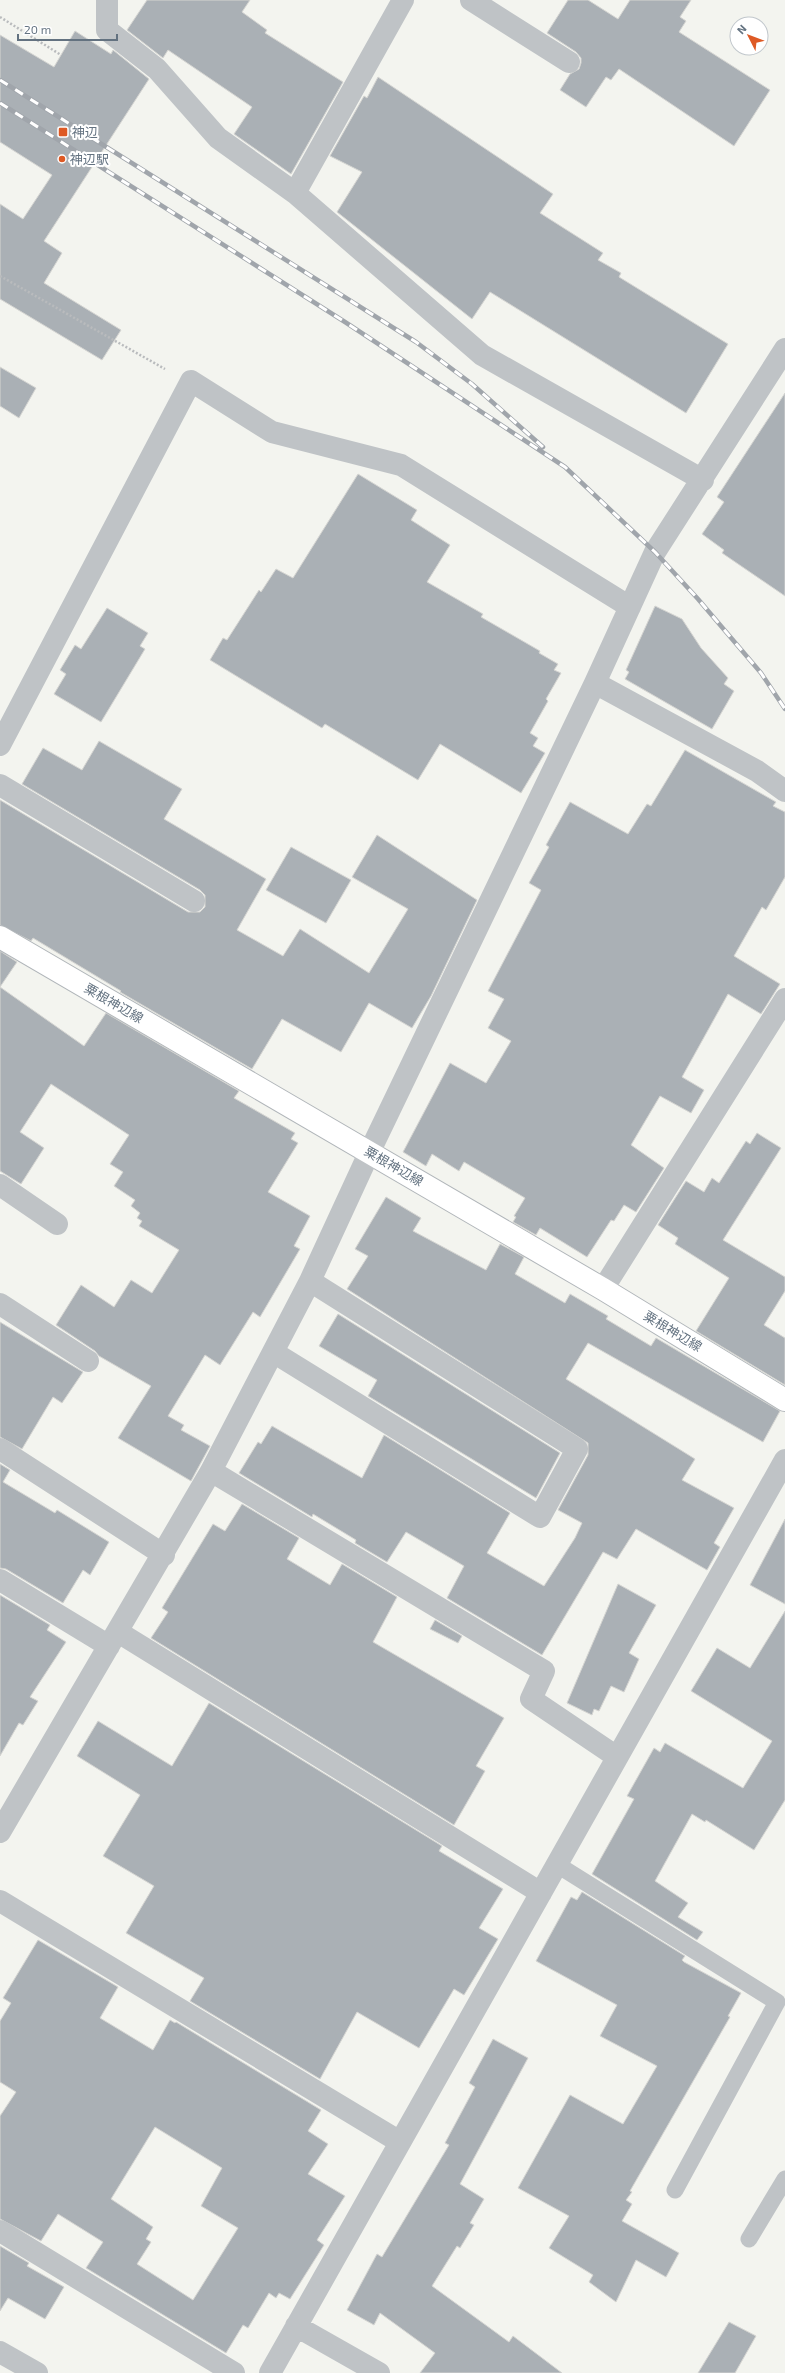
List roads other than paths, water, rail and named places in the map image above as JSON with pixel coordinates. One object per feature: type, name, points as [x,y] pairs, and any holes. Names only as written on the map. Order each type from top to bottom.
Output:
[{"type":"main road","name":"粟根神辺線","points":[[0,937],[370,1151],[603,1289],[785,1400]]},
{"type":"street","points":[[107,0],[107,30],[157,69],[218,138],[295,193],[482,355],[703,480]]},
{"type":"street","points":[[295,193],[403,0]]},
{"type":"street","points":[[471,0],[569,62]]},
{"type":"street","points":[[0,1832],[164,1555],[211,1472],[310,1281],[370,1151],[595,683],[655,552],[703,480],[785,349]]},
{"type":"street","points":[[0,745],[191,381],[272,432],[401,465],[630,607]]},
{"type":"street","points":[[595,683],[757,771],[785,790]]},
{"type":"street","points":[[0,785],[194,901]]},
{"type":"street","points":[[603,1289],[785,999]]},
{"type":"street","points":[[0,1185],[57,1224]]},
{"type":"street","points":[[273,1352],[540,1517],[577,1449],[310,1281]]},
{"type":"street","points":[[0,1304],[88,1361]]},
{"type":"street","points":[[0,1449],[164,1555]]},
{"type":"street","points":[[270,2373],[785,1460]]},
{"type":"street","points":[[211,1472],[544,1671],[531,1699],[617,1757]]},
{"type":"street","points":[[0,1580],[113,1639],[541,1893]]},
{"type":"street","points":[[0,1901],[400,2142]]},
{"type":"street","points":[[0,2231],[234,2373]]},
{"type":"street","points":[[296,2326],[379,2373]]},
{"type":"street","points":[[0,2352],[37,2373]]},
{"type":"lane","points":[[556,1864],[781,2005],[675,2190]]},
{"type":"lane","points":[[750,2239],[785,2179]]},
{"type":"railway","points":[[0,80],[416,342],[472,384],[543,447]]},
{"type":"railway","points":[[0,103],[345,322],[565,467],[655,552],[698,599],[761,673],[785,709]]},
{"type":"place","name":"神辺","points":[[63,132]]},
{"type":"place","name":"神辺駅","points":[[62,159]]}]
